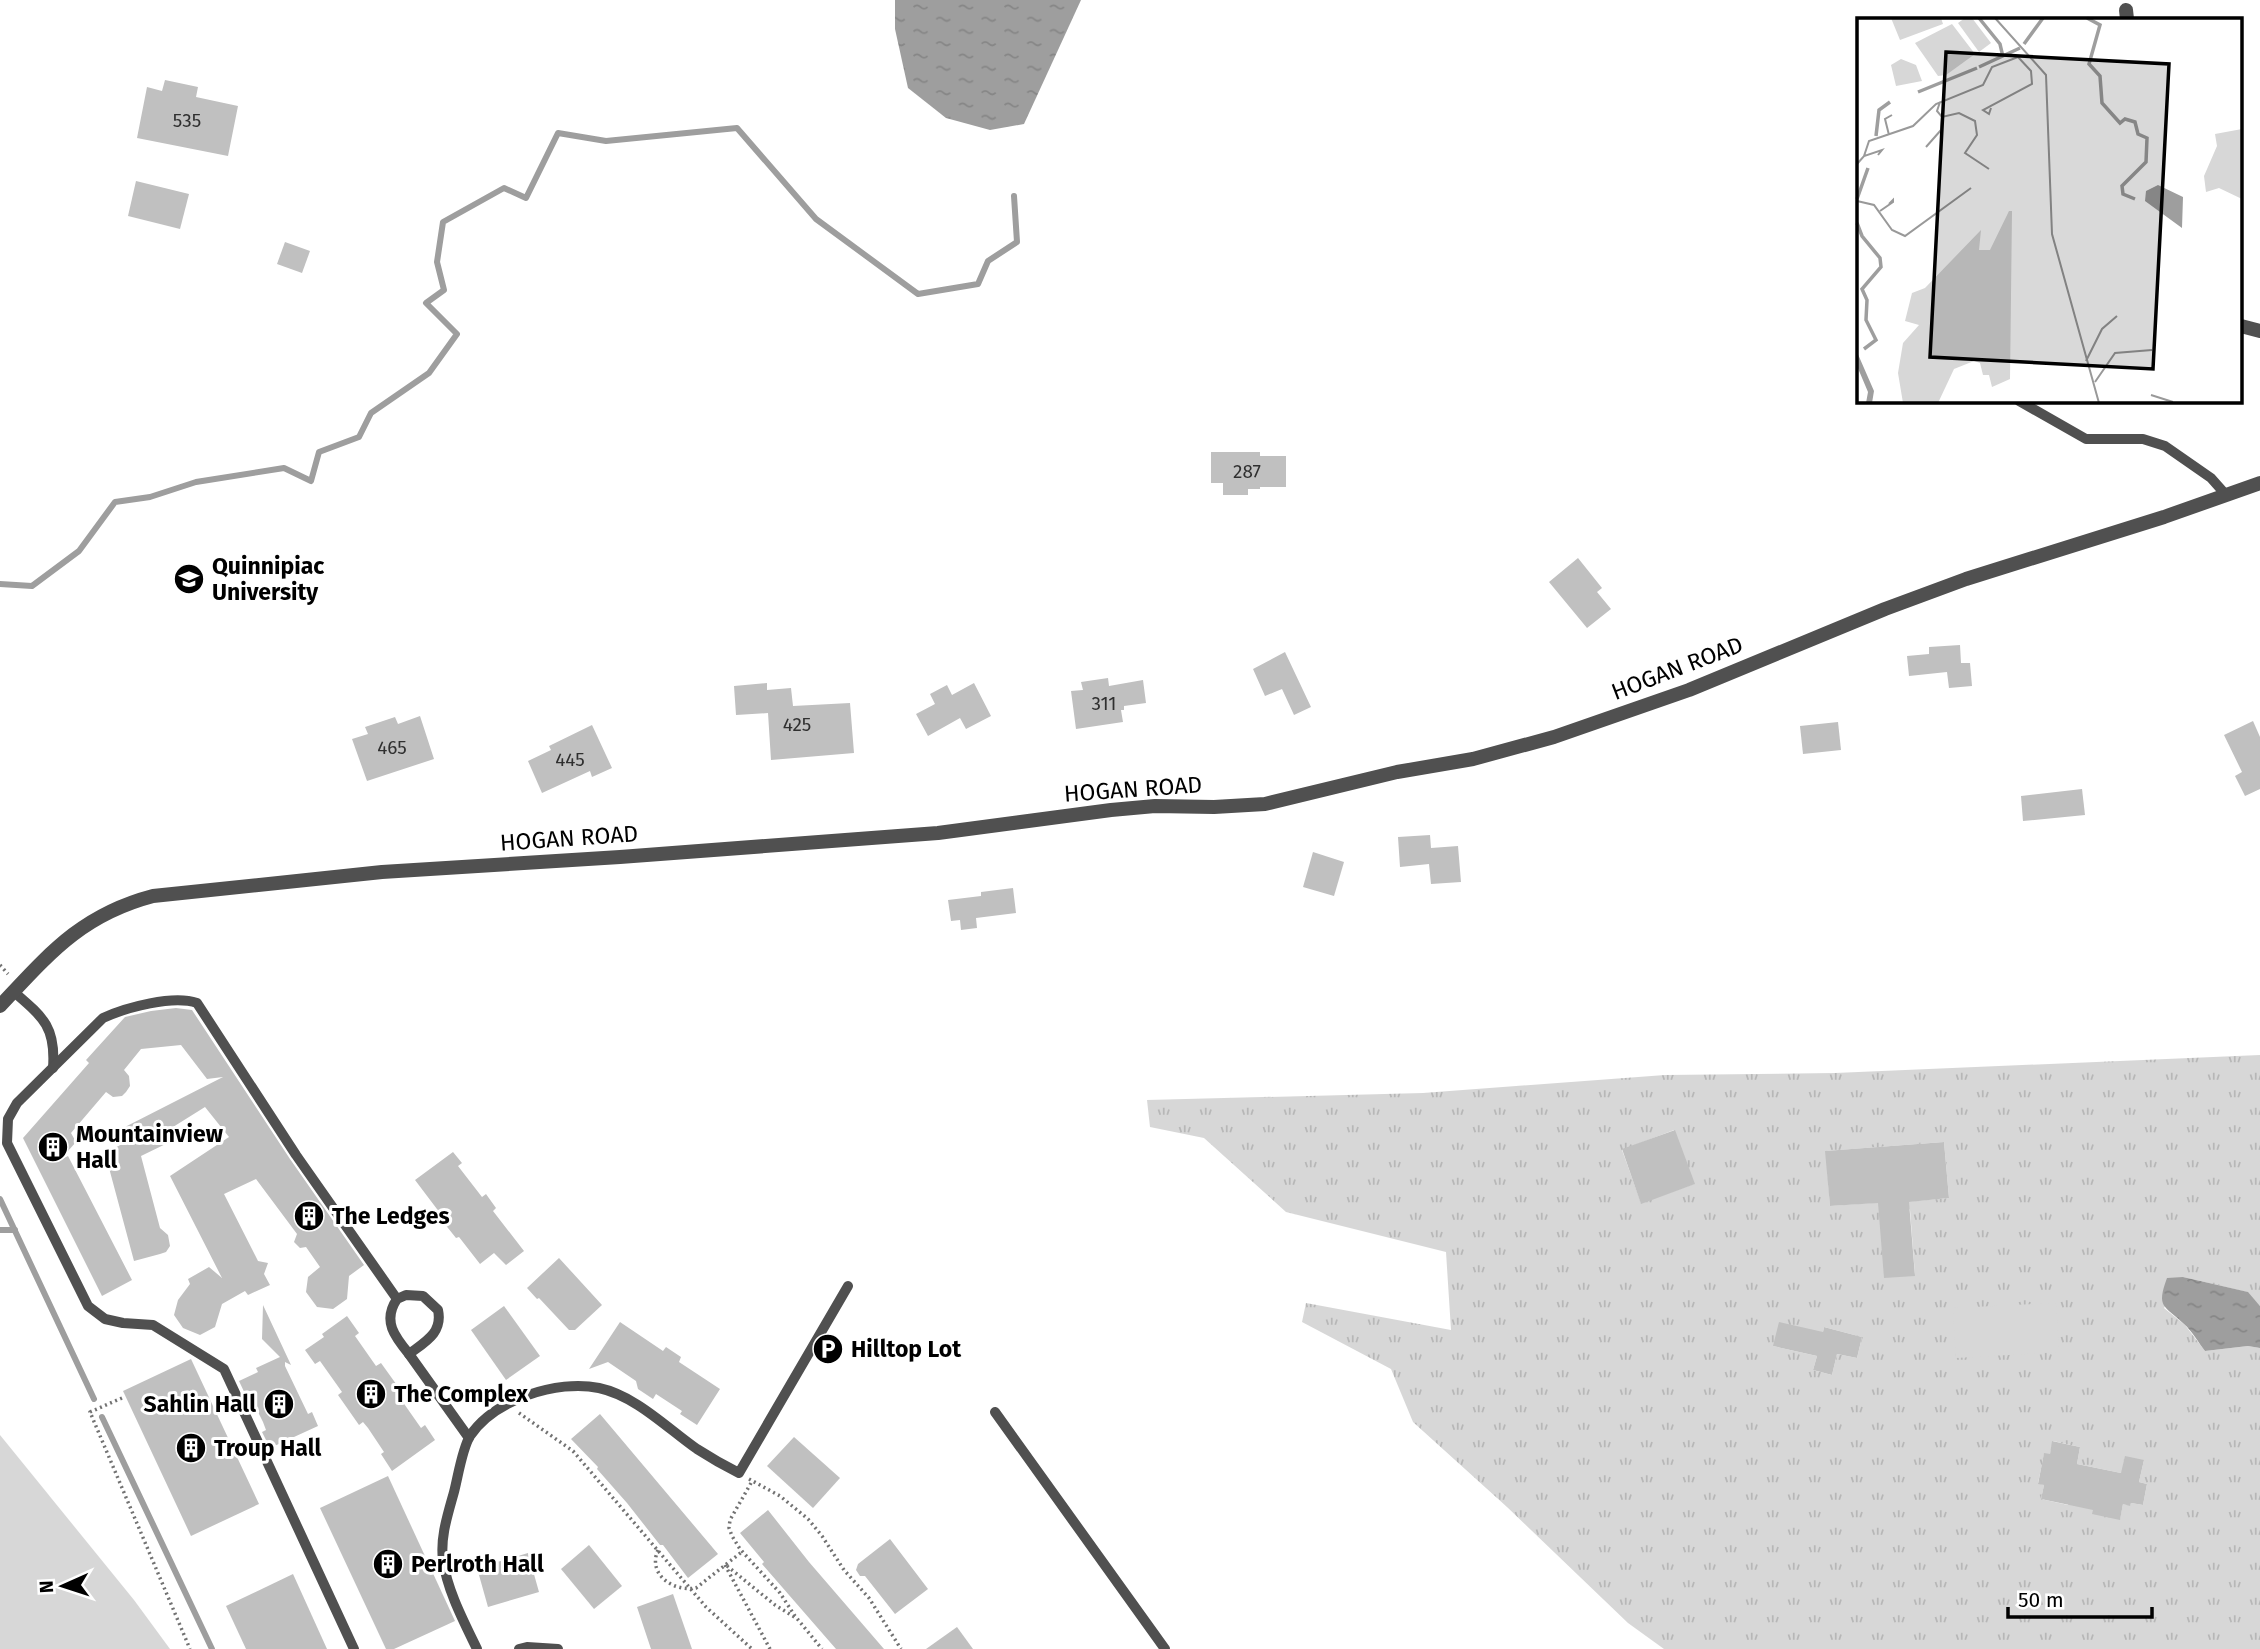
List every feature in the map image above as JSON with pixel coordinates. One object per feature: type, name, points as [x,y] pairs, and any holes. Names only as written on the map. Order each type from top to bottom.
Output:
[{"type":"street","points":[[2242,326],[2260,331]]},
{"type":"street","name":"HOGAN ROAD","points":[[5,997],[42,960],[104,913],[153,896],[382,872],[938,833],[1144,807],[1265,804],[1397,772],[1473,759],[1554,737],[1689,690],[1885,609],[1966,579],[2227,496],[2260,483]]},
{"type":"lane","points":[[2021,402],[2086,439],[2143,439],[2165,446],[2211,478],[2227,496]]},
{"type":"lane","points":[[5,997],[30,1006],[51,1031],[53,1068]]},
{"type":"lane","points":[[354,1649],[224,1369],[153,1325],[105,1319],[88,1306],[7,1143],[8,1119],[18,1103],[103,1018],[139,1007],[177,1001],[197,1003],[296,1155],[397,1299]]},
{"type":"lane","points":[[477,1649],[446,1576],[442,1558],[442,1536],[469,1438],[494,1411],[506,1404],[551,1390],[579,1386],[600,1388],[621,1396],[697,1449],[739,1473],[848,1286]]},
{"type":"lane","points":[[409,1354],[434,1334],[440,1316],[435,1304],[424,1296],[406,1295],[397,1299],[392,1307],[389,1324],[397,1340],[469,1438]]},
{"type":"lane","points":[[995,1412],[1165,1649]]},
{"type":"lane","points":[[519,1649],[558,1649]]},
{"type":"path","points":[[0,965],[10,976]]},
{"type":"path","points":[[122,1398],[90,1412],[190,1649]]},
{"type":"path","points":[[506,1404],[573,1451],[706,1607],[752,1649]]},
{"type":"path","points":[[739,1473],[780,1496],[808,1519],[844,1570],[869,1598],[901,1649]]},
{"type":"path","points":[[752,1481],[730,1520],[732,1536],[822,1649]]},
{"type":"path","points":[[658,1550],[656,1564],[662,1579],[670,1585],[691,1589],[696,1588],[743,1551]]},
{"type":"path","points":[[726,1565],[775,1605],[797,1618]]},
{"type":"path","points":[[726,1565],[770,1649]]},
{"type":"green space","points":[[2260,1055],[2260,1306],[2247,1292],[2183,1277],[2164,1308],[2185,1325],[2205,1351],[2248,1346],[2260,1348],[2260,1649],[1664,1649],[1628,1623],[1507,1507],[1413,1422],[1391,1369],[1302,1322],[1306,1303],[1451,1330],[1446,1252],[1286,1212],[1204,1138],[1150,1127],[1147,1100],[1423,1093],[1665,1075],[1835,1073]],"holes":[[[1674,1130],[1694,1184],[1641,1203],[1622,1150]],[[1944,1142],[1949,1198],[1904,1202],[1910,1210],[1915,1275],[1886,1202],[1830,1206],[1826,1151]],[[1824,1327],[1862,1337],[1857,1358],[1837,1354],[1832,1375],[1813,1370],[1817,1356],[1773,1346],[1823,1332]],[[2053,1441],[2080,1447],[2077,1464],[2121,1473],[2144,1460],[2139,1482],[2147,1484],[2143,1505],[2123,1504],[2120,1519],[2072,1486],[2068,1505],[2041,1499],[2044,1485],[2038,1483],[2044,1454],[2050,1454]]]},
{"type":"green space","points":[[2056,1303],[2059,1352],[1956,1358],[1953,1308]]},
{"type":"green space","points":[[0,1435],[134,1600],[170,1649],[0,1649]]},
{"type":"water","points":[[895,0],[1081,0],[1024,124],[990,130],[946,118],[908,88],[895,29]]},
{"type":"water","points":[[2183,1277],[2248,1292],[2260,1306],[2260,1348],[2248,1346],[2205,1351],[2190,1330],[2162,1301],[2167,1278]]},
{"type":"building","points":[[165,80],[198,87],[196,97],[238,106],[228,156],[137,138],[147,87],[162,91]]},
{"type":"building","points":[[136,181],[189,194],[180,229],[128,216]]},
{"type":"building","points":[[285,242],[310,251],[302,273],[277,264]]},
{"type":"building","points":[[1211,452],[1260,452],[1260,456],[1286,456],[1286,487],[1260,487],[1248,489],[1248,495],[1223,495],[1223,483],[1211,483]]},
{"type":"building","points":[[1578,558],[1602,588],[1597,592],[1611,609],[1587,628],[1549,582]]},
{"type":"building","points":[[1960,645],[1961,663],[1970,663],[1972,686],[1949,688],[1947,672],[1909,676],[1907,656],[1929,654],[1929,647]]},
{"type":"building","points":[[1285,652],[1311,707],[1294,715],[1282,689],[1265,696],[1253,669]]},
{"type":"building","points":[[1108,678],[1109,686],[1143,680],[1146,703],[1124,706],[1124,710],[1121,710],[1123,722],[1076,729],[1071,691],[1083,690],[1081,682]]},
{"type":"building","points":[[767,683],[767,690],[791,688],[793,706],[850,703],[854,753],[771,760],[768,713],[736,715],[734,686]]},
{"type":"building","points":[[974,683],[991,716],[966,729],[960,718],[928,736],[916,714],[935,704],[930,694],[947,685],[952,695]]},
{"type":"building","points":[[420,716],[434,759],[367,781],[352,739],[368,734],[365,727],[395,717],[398,724]]},
{"type":"building","points":[[2253,721],[2260,737],[2260,789],[2245,796],[2235,776],[2242,772],[2224,735]]},
{"type":"building","points":[[1838,722],[1841,750],[1803,754],[1800,726]]},
{"type":"building","points":[[592,725],[612,768],[592,777],[590,771],[542,793],[528,761],[551,750],[549,746]]},
{"type":"building","points":[[2082,789],[2085,815],[2023,821],[2021,796]]},
{"type":"building","points":[[1430,835],[1431,848],[1458,846],[1461,882],[1431,884],[1429,864],[1400,867],[1398,837]]},
{"type":"building","points":[[1313,852],[1344,862],[1334,896],[1303,887]]},
{"type":"building","points":[[1013,888],[1016,913],[976,918],[977,928],[961,930],[960,920],[951,921],[948,900]]},
{"type":"building","points":[[176,1008],[192,1010],[364,1265],[349,1276],[347,1299],[333,1309],[317,1307],[306,1292],[308,1277],[320,1267],[306,1247],[300,1248],[294,1242],[297,1234],[256,1179],[224,1194],[258,1261],[268,1263],[264,1274],[270,1285],[248,1295],[245,1291],[222,1304],[215,1327],[200,1335],[183,1328],[174,1315],[178,1300],[190,1284],[188,1279],[209,1267],[222,1278],[170,1176],[229,1137],[205,1107],[173,1127],[178,1138],[141,1156],[160,1228],[168,1235],[170,1246],[166,1252],[134,1261],[105,1153],[128,1141],[123,1128],[223,1077],[207,1079],[181,1045],[141,1049],[124,1070],[129,1076],[130,1086],[126,1092],[122,1096],[113,1097],[106,1092],[71,1133],[76,1142],[60,1160],[68,1156],[132,1280],[102,1296],[23,1138],[89,1063],[86,1060],[125,1017]]},
{"type":"building","points":[[1675,1130],[1695,1184],[1641,1204],[1622,1149]]},
{"type":"building","points":[[1944,1142],[1949,1198],[1909,1202],[1915,1276],[1884,1278],[1878,1203],[1830,1206],[1825,1151]]},
{"type":"building","points":[[453,1152],[462,1163],[458,1166],[482,1197],[486,1194],[496,1208],[493,1211],[524,1251],[506,1265],[494,1253],[480,1264],[444,1223],[446,1221],[415,1180]]},
{"type":"building","points":[[559,1258],[602,1305],[575,1330],[569,1330],[527,1288]]},
{"type":"building","name":"Sahlin Hall","points":[[263,1305],[291,1365],[285,1362],[285,1366],[308,1414],[312,1412],[318,1426],[270,1448],[262,1432],[266,1430],[263,1422],[239,1381],[258,1372],[256,1368],[280,1357],[262,1339]]},
{"type":"building","points":[[504,1306],[540,1356],[506,1380],[471,1330]]},
{"type":"building","name":"The Complex","points":[[347,1316],[359,1333],[355,1336],[376,1366],[381,1363],[404,1395],[400,1398],[421,1428],[425,1425],[435,1440],[392,1471],[381,1454],[384,1452],[363,1422],[359,1425],[338,1395],[342,1392],[320,1361],[315,1364],[305,1350]]},
{"type":"building","points":[[620,1322],[663,1351],[666,1347],[681,1357],[679,1362],[720,1389],[697,1425],[680,1414],[682,1411],[656,1394],[653,1399],[638,1389],[636,1381],[608,1362],[589,1369]]},
{"type":"building","points":[[1779,1322],[1823,1332],[1824,1327],[1862,1337],[1857,1358],[1837,1354],[1832,1375],[1813,1370],[1817,1356],[1773,1346]]},
{"type":"building","name":"Troup Hall","points":[[191,1359],[259,1504],[191,1536],[123,1391]]},
{"type":"building","points":[[600,1414],[718,1554],[688,1578],[598,1467],[571,1439]]},
{"type":"building","points":[[794,1437],[840,1478],[813,1508],[767,1466]]},
{"type":"building","points":[[2052,1441],[2080,1447],[2077,1464],[2121,1473],[2125,1456],[2144,1460],[2139,1482],[2147,1484],[2143,1505],[2123,1504],[2120,1520],[2092,1514],[2093,1510],[2041,1499],[2044,1485],[2038,1484],[2044,1453],[2050,1454]]},
{"type":"building","name":"Perlroth Hall","points":[[388,1476],[455,1621],[394,1649],[386,1649],[320,1508]]},
{"type":"building","points":[[768,1510],[884,1649],[836,1649],[762,1564],[764,1562],[740,1533]]},
{"type":"building","points":[[890,1539],[928,1589],[895,1614],[865,1576],[860,1576],[856,1570],[858,1564]]},
{"type":"building","points":[[589,1545],[622,1586],[594,1609],[561,1569]]},
{"type":"building","points":[[528,1553],[539,1592],[488,1607],[477,1568]]},
{"type":"building","points":[[293,1574],[327,1649],[246,1649],[226,1606]]},
{"type":"building","points":[[673,1594],[692,1649],[651,1649],[637,1607]]},
{"type":"building","points":[[957,1627],[973,1649],[926,1649]]},
{"type":"waterway","points":[[0,584],[32,586],[79,551],[115,502],[150,497],[196,482],[284,468],[311,481],[319,452],[359,437],[371,413],[429,373],[457,334],[426,303],[444,290],[437,262],[443,222],[504,188],[526,198],[558,133],[606,141],[737,128],[816,219],[918,294],[978,284],[988,261],[1017,242],[1014,196]]},
{"type":"waterway","points":[[0,1199],[94,1399]]},
{"type":"waterway","points":[[0,1230],[15,1230]]},
{"type":"waterway","points":[[102,1417],[212,1649]]},
{"type":"place","name":"Quinnipiac University","points":[[189,579]]},
{"type":"place","name":"Mountainview Hall","points":[[53,1147]]},
{"type":"place","name":"The Ledges","points":[[309,1216]]},
{"type":"place","name":"Hilltop Lot","points":[[828,1349]]},
{"type":"place","name":"The Complex","points":[[371,1394]]},
{"type":"place","name":"Sahlin Hall","points":[[279,1404]]},
{"type":"place","name":"Troup Hall","points":[[191,1448]]},
{"type":"place","name":"Perlroth Hall","points":[[388,1564]]}]
